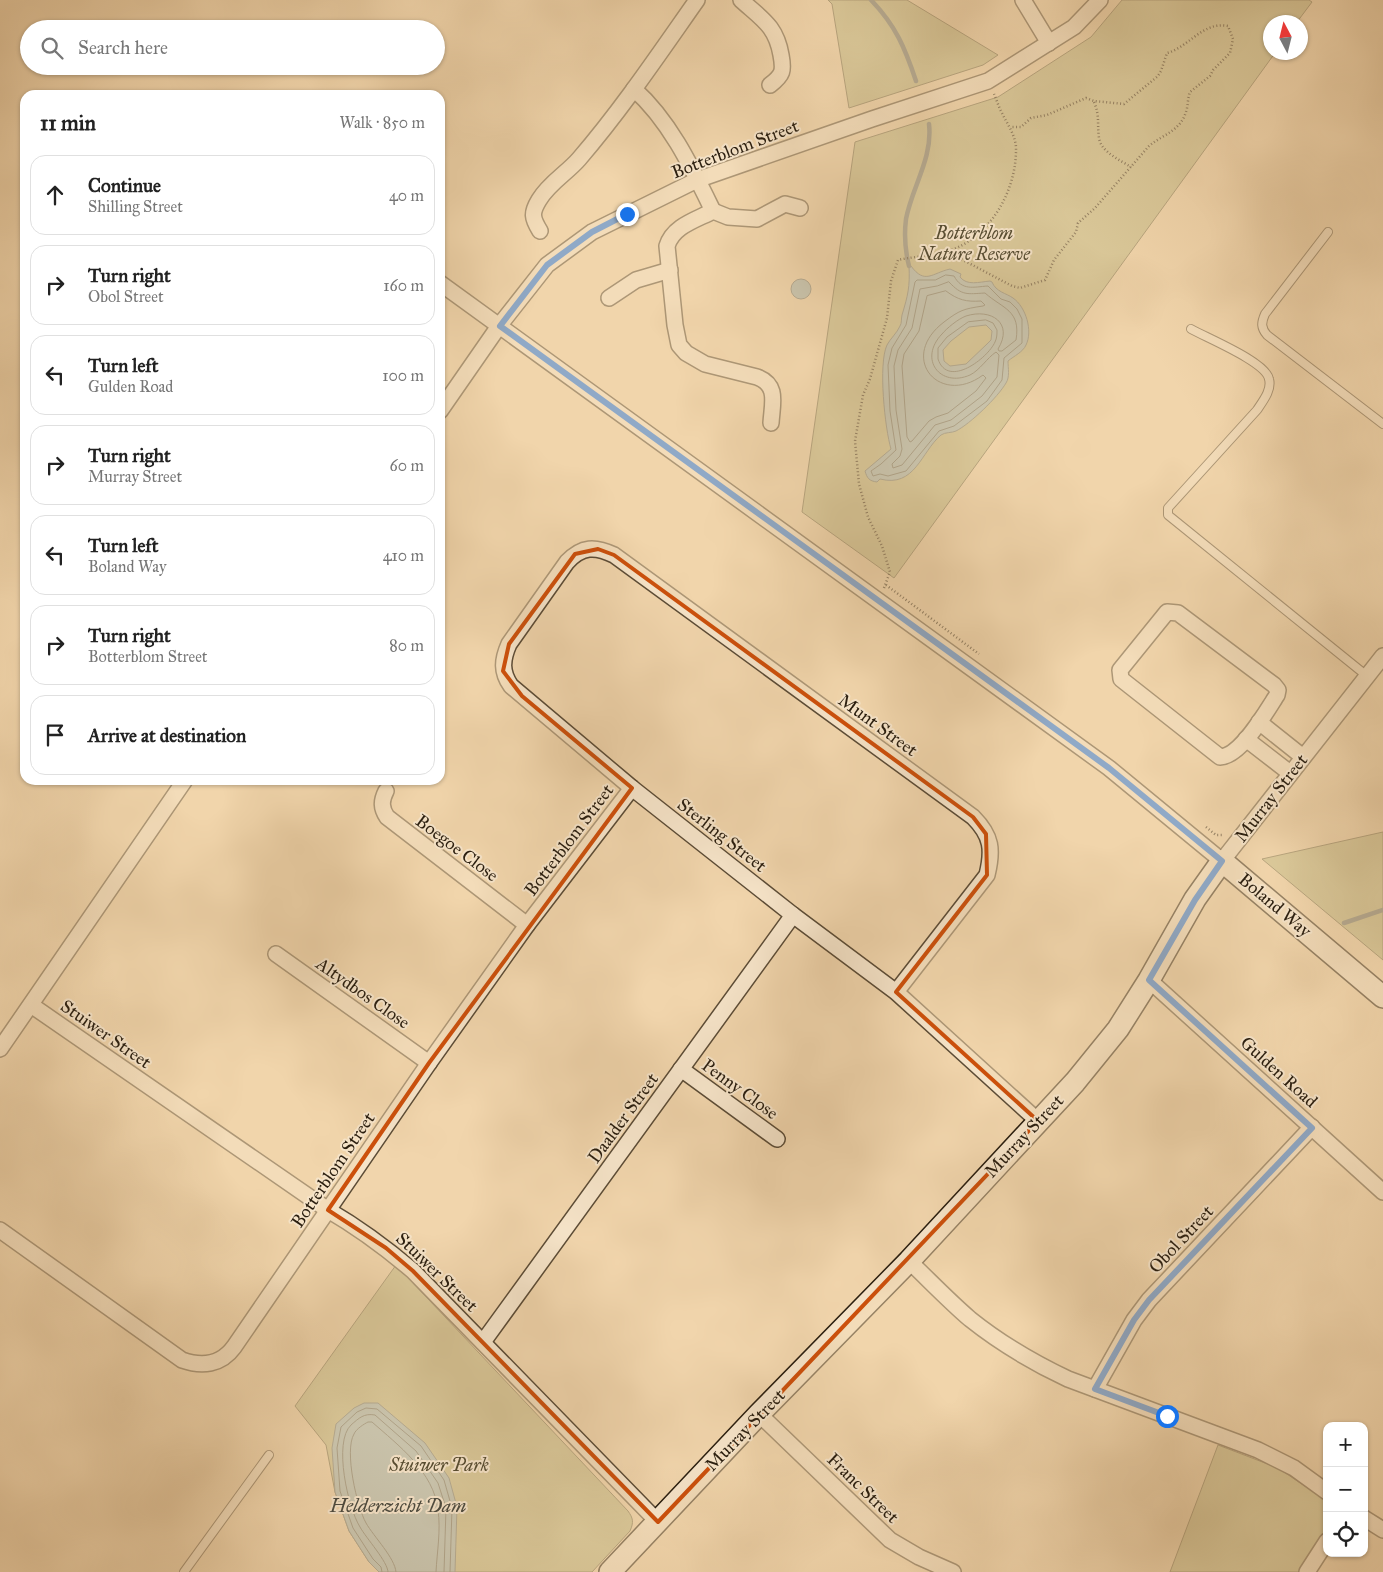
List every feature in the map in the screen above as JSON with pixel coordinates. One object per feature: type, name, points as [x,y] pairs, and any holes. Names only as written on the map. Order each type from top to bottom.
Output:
[{"type":"street","points":[[540,231],[533,220],[534,211],[540,198],[578,160],[634,89],[697,0]]},
{"type":"street","points":[[742,0],[766,22],[778,38],[783,66],[781,74],[770,85]]},
{"type":"street","points":[[1023,0],[1049,43]]},
{"type":"street","name":"Botterblom Street","points":[[445,404],[500,326],[547,265],[592,232],[697,180],[988,81],[1074,27],[1100,0]]},
{"type":"street","points":[[634,89],[654,109],[680,147],[712,211],[728,217],[757,219],[785,204],[800,208]]},
{"type":"street","points":[[712,211],[675,231],[669,239],[670,270],[679,345],[686,353],[704,364],[757,377],[770,384],[772,392],[771,423]]},
{"type":"street","points":[[609,298],[636,280],[670,270]]},
{"type":"street","name":"Boland Way","points":[[445,287],[1109,768],[1383,997]]},
{"type":"street","name":"Sterling Street","points":[[585,549],[575,554],[567,562],[509,644],[505,653],[503,671],[511,686],[632,788],[793,915],[896,992],[1038,1122]]},
{"type":"street","name":"Munt Street","points":[[585,549],[605,551],[614,555],[982,826],[990,845],[987,875],[896,992]]},
{"type":"street","points":[[1167,612],[1178,613],[1274,685],[1278,690],[1277,695],[1246,739],[1230,755],[1220,757],[1121,679],[1120,670],[1167,612]]},
{"type":"street","name":"Murray Street","points":[[610,1572],[759,1414],[909,1261],[1075,1082],[1107,1044],[1149,980],[1195,900],[1222,861],[1383,656]]},
{"type":"street","points":[[1259,722],[1302,757]]},
{"type":"street","points":[[1246,739],[1290,773]]},
{"type":"street","points":[[0,1049],[182,785]]},
{"type":"street","name":"Botterblom Street","points":[[0,1230],[182,1360],[201,1365],[218,1361],[230,1352],[429,1063],[527,925],[632,788]]},
{"type":"street","name":"Boegoe Close","points":[[386,791],[382,810],[387,817],[527,925]]},
{"type":"street","name":"Daalder Street","points":[[483,1342],[793,915]]},
{"type":"street","name":"Altydbos Close","points":[[276,954],[429,1063]]},
{"type":"street","name":"Gulden Road","points":[[1149,980],[1383,1192]]},
{"type":"street","name":"Stuiwer Street","points":[[31,1005],[386,1248],[413,1271],[658,1522]]},
{"type":"street","name":"Penny Close","points":[[682,1069],[777,1139]]},
{"type":"street","name":"Obol Street","points":[[1095,1389],[1134,1320],[1149,1300],[1312,1128]]},
{"type":"street","points":[[909,1261],[969,1318],[991,1335],[1042,1367],[1095,1389],[1258,1450],[1294,1468],[1323,1489]]},
{"type":"street","name":"Franc Street","points":[[759,1414],[890,1540],[919,1557],[954,1572]]},
{"type":"street","points":[[1368,1521],[1383,1530]]},
{"type":"street","points":[[1307,1572],[1323,1548]]},
{"type":"lane","points":[[1328,232],[1265,314],[1261,322],[1262,329],[1267,335],[1383,424]]},
{"type":"lane","points":[[1192,329],[1253,361],[1265,370],[1270,381],[1267,394],[1257,410],[1168,508],[1168,515],[1367,676]]},
{"type":"lane","points":[[184,1572],[269,1455]]},
{"type":"path","points":[[946,251],[1012,286],[1020,288],[1045,280],[1054,260],[1076,232],[1078,223],[1091,212],[1149,146],[1159,137],[1178,128],[1187,108],[1190,92],[1210,76],[1230,52],[1233,39],[1228,26],[1212,26],[1197,37],[1189,39],[1182,48],[1167,54],[1158,76],[1124,104],[1094,101],[1086,98],[1047,115],[1031,118],[1021,127],[1010,126]]},
{"type":"path","points":[[878,600],[890,572],[882,546],[868,517],[859,484],[855,442],[860,410],[886,318],[891,281],[898,260],[946,251],[968,242],[996,215],[1010,189],[1016,146],[1010,126],[1003,116],[988,81]]},
{"type":"path","points":[[1094,101],[1100,122],[1099,139],[1111,155],[1131,167]]},
{"type":"path","points":[[886,585],[979,654]]},
{"type":"path","points":[[1201,823],[1216,834],[1223,835],[1228,832]]},
{"type":"highlighted area","points":[[598,549],[614,555],[973,817],[986,834],[987,875],[896,992],[1038,1121],[658,1522],[413,1271],[386,1248],[328,1210],[429,1063],[632,788],[522,696],[503,671],[509,644],[575,554]]},
{"type":"green space","points":[[828,0],[907,0],[998,55],[983,65],[849,108],[832,4]]},
{"type":"green space","name":"Botterblom Nature Reserve","points":[[1122,0],[1309,0],[1312,2],[1302,15],[1263,15],[1263,60],[1270,60],[894,578],[802,512],[855,142],[998,97],[1091,37]]},
{"type":"green space","points":[[1383,832],[1383,960],[1262,859]]},
{"type":"green space","name":"Stuiwer Park","points":[[396,1265],[630,1514],[632,1523],[630,1531],[592,1572],[379,1572],[369,1562],[349,1531],[335,1492],[326,1445],[295,1406]]},
{"type":"green space","points":[[1218,1445],[1278,1468],[1323,1498],[1323,1536],[1299,1572],[1170,1572]]},
{"type":"water","points":[[909,266],[920,275],[925,276],[950,269],[961,274],[960,277],[966,282],[992,282],[1001,292],[1018,302],[1025,313],[1029,333],[1023,350],[1008,361],[1007,381],[983,410],[962,428],[941,435],[909,474],[892,480],[880,479],[877,482],[869,479],[865,471],[891,449],[885,412],[884,354],[887,345],[901,324],[908,291]],"holes":[[[986,325],[992,331],[991,340],[966,364],[950,366],[944,361],[943,350],[969,327]]]},
{"type":"water","points":[[801,279],[808,282],[811,289],[808,296],[801,299],[794,296],[791,289],[794,282]]},
{"type":"water","name":"Helderzicht Dam","points":[[364,1403],[378,1403],[425,1443],[449,1478],[457,1507],[455,1572],[379,1572],[369,1562],[349,1531],[335,1492],[332,1448],[336,1424],[354,1408]]},
{"type":"waterway","points":[[871,0],[887,19],[899,38],[916,81]]},
{"type":"waterway","points":[[909,266],[905,242],[906,219],[928,149],[929,124]]},
{"type":"waterway","points":[[1344,923],[1383,910]]},
{"type":"route","points":[[627,214],[592,232],[547,265],[500,326],[1109,768],[1222,861],[1195,900],[1149,980],[1312,1128],[1149,1300],[1124,1336],[1095,1389],[1167,1416]]}]
